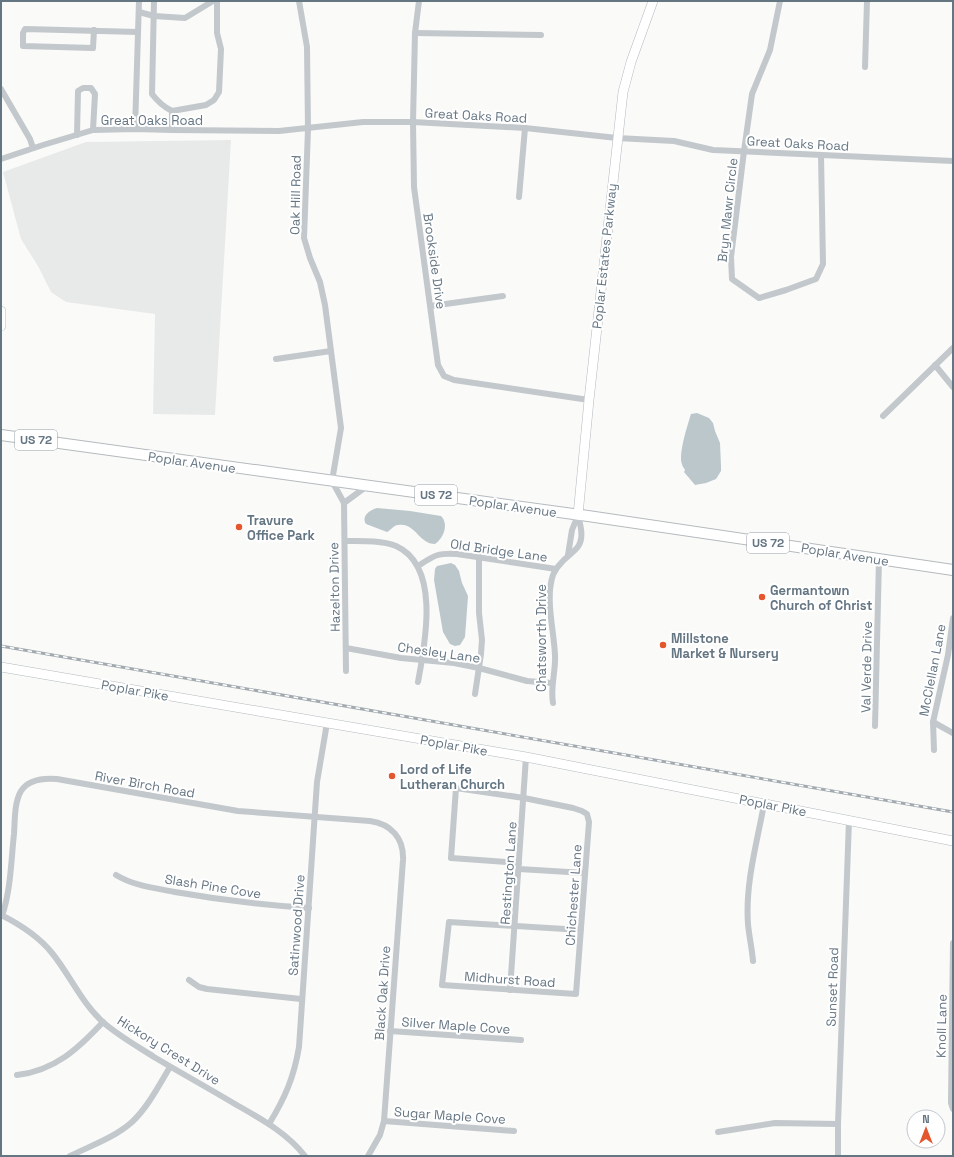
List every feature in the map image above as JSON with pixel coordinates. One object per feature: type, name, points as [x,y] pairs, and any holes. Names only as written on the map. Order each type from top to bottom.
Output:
[{"type":"main road","name":"Poplar Estates Parkway","points":[[578,515],[589,400],[623,92],[631,62],[652,1]]},
{"type":"main road","points":[[1,310],[1,326]]},
{"type":"main road","name":"Poplar Avenue","points":[[1,435],[578,515],[953,570]]},
{"type":"main road","name":"Poplar Pike","points":[[1,667],[526,758],[953,841]]},
{"type":"street","points":[[135,129],[139,1]]},
{"type":"street","points":[[154,1],[152,94],[160,103],[172,111],[206,105],[214,100],[220,92],[221,49],[217,33],[217,1]]},
{"type":"street","points":[[139,12],[154,16],[185,18],[213,1]]},
{"type":"street","name":"Oak Hill Road","points":[[299,1],[307,47],[308,129],[304,238],[320,282],[325,305],[341,428],[332,481]]},
{"type":"street","name":"Brookside Drive","points":[[419,1],[415,33],[413,122],[414,187],[438,365],[444,376],[454,380],[589,400]]},
{"type":"street","name":"Bryn Mawr Circle","points":[[780,1],[770,50],[752,94],[731,257],[732,276],[734,281],[759,298],[816,279],[823,264],[821,155]]},
{"type":"street","points":[[865,67],[867,1]]},
{"type":"street","points":[[94,30],[93,48],[23,46],[23,33],[25,29],[94,30],[138,32]]},
{"type":"street","points":[[415,33],[541,34]]},
{"type":"street","points":[[77,135],[78,91],[83,88],[91,88],[95,94],[93,130]]},
{"type":"street","points":[[1,89],[30,139],[33,148]]},
{"type":"street","points":[[172,111],[172,130]]},
{"type":"street","name":"Great Oaks Road","points":[[1,159],[93,130],[135,129],[279,131],[364,122],[413,122],[525,128],[617,138],[674,141],[713,150],[953,161]]},
{"type":"street","points":[[519,197],[525,128]]},
{"type":"street","points":[[431,306],[503,296]]},
{"type":"street","points":[[883,416],[953,348]]},
{"type":"street","points":[[276,359],[331,351]]},
{"type":"street","points":[[935,364],[953,387]]},
{"type":"street","name":"Hazelton Drive","points":[[332,481],[344,503],[346,671]]},
{"type":"street","points":[[344,503],[367,486]]},
{"type":"street","points":[[567,555],[572,530],[578,515]]},
{"type":"street","name":"Chatsworth Drive","points":[[553,703],[552,683],[555,655],[550,614],[553,575],[567,555],[579,545],[581,531],[578,515]]},
{"type":"street","points":[[345,541],[383,543],[395,546],[406,552],[418,566],[424,580],[426,615],[422,659],[418,682]]},
{"type":"street","name":"Old Bridge Lane","points":[[418,566],[432,557],[442,553],[480,557],[556,569]]},
{"type":"street","points":[[475,694],[482,640],[479,613],[480,557]]},
{"type":"street","name":"Val Verde Drive","points":[[875,726],[879,559]]},
{"type":"street","name":"McClellan Lane","points":[[934,750],[933,722],[950,656],[953,618]]},
{"type":"street","name":"Chesley Lane","points":[[346,648],[401,658],[454,663],[527,681],[552,683]]},
{"type":"street","points":[[933,722],[953,733]]},
{"type":"street","name":"Satinwood Drive","points":[[269,1124],[286,1095],[295,1067],[299,1047],[314,818],[319,765],[327,723]]},
{"type":"street","name":"Restington Lane","points":[[510,990],[526,758]]},
{"type":"street","name":"River Birch Road","points":[[2,916],[8,894],[15,812],[18,797],[24,787],[37,780],[57,780],[238,811],[375,822],[384,825],[393,831]]},
{"type":"street","points":[[524,798],[456,788],[451,858],[585,873]]},
{"type":"street","name":"Chichester Lane","points":[[524,798],[573,808],[587,814],[589,818],[576,994]]},
{"type":"street","points":[[753,961],[748,923],[748,898],[750,876],[764,804]]},
{"type":"street","name":"Sunset Road","points":[[838,1156],[849,820]]},
{"type":"street","name":"Black Oak Drive","points":[[368,1156],[380,1136],[384,1121],[403,855],[400,842],[393,831]]},
{"type":"street","name":"Slash Pine Cove","points":[[116,875],[124,880],[139,885],[216,899],[249,904],[309,908]]},
{"type":"street","name":"Hickory Crest Drive","points":[[2,916],[31,934],[47,947],[88,1004],[103,1022],[170,1067],[269,1124],[290,1139],[305,1156]]},
{"type":"street","name":"Midhurst Road","points":[[515,926],[449,922],[442,985],[576,994]]},
{"type":"street","points":[[515,926],[581,930]]},
{"type":"street","name":"Knoll Lane","points":[[953,943],[953,1109]]},
{"type":"street","points":[[189,980],[199,987],[207,989],[302,999]]},
{"type":"street","points":[[17,1075],[38,1071],[57,1062],[84,1042],[103,1022]]},
{"type":"street","name":"Silver Maple Cove","points":[[390,1031],[520,1040]]},
{"type":"street","points":[[70,1156],[108,1138],[132,1122],[147,1105],[170,1067]]},
{"type":"street","name":"Sugar Maple Cove","points":[[384,1121],[514,1131]]},
{"type":"street","points":[[718,1132],[775,1123],[838,1124]]},
{"type":"shaded area","points":[[231,140],[215,415],[153,414],[155,314],[66,302],[51,292],[38,266],[21,239],[3,172],[86,142]]},
{"type":"shaded area","points":[[697,413],[709,418],[713,423],[720,443],[721,471],[716,479],[695,485],[684,472],[685,470],[682,466],[681,453],[691,414]]},
{"type":"shaded area","points":[[377,508],[441,516],[445,523],[443,535],[435,544],[425,541],[413,530],[404,525],[397,525],[387,532],[366,524],[365,516]]},
{"type":"shaded area","points":[[451,563],[455,565],[459,571],[462,583],[468,596],[465,637],[460,645],[455,646],[450,644],[443,632],[434,580],[435,569],[437,566]]},
{"type":"railway","points":[[1,646],[953,812]]},
{"type":"place","name":"Travure Office Park","points":[[239,527]]},
{"type":"place","name":"Germantown Church of Christ","points":[[762,597]]},
{"type":"place","name":"Millstone Market & Nursery","points":[[663,645]]},
{"type":"place","name":"Lord of Life Lutheran Church","points":[[392,776]]}]
